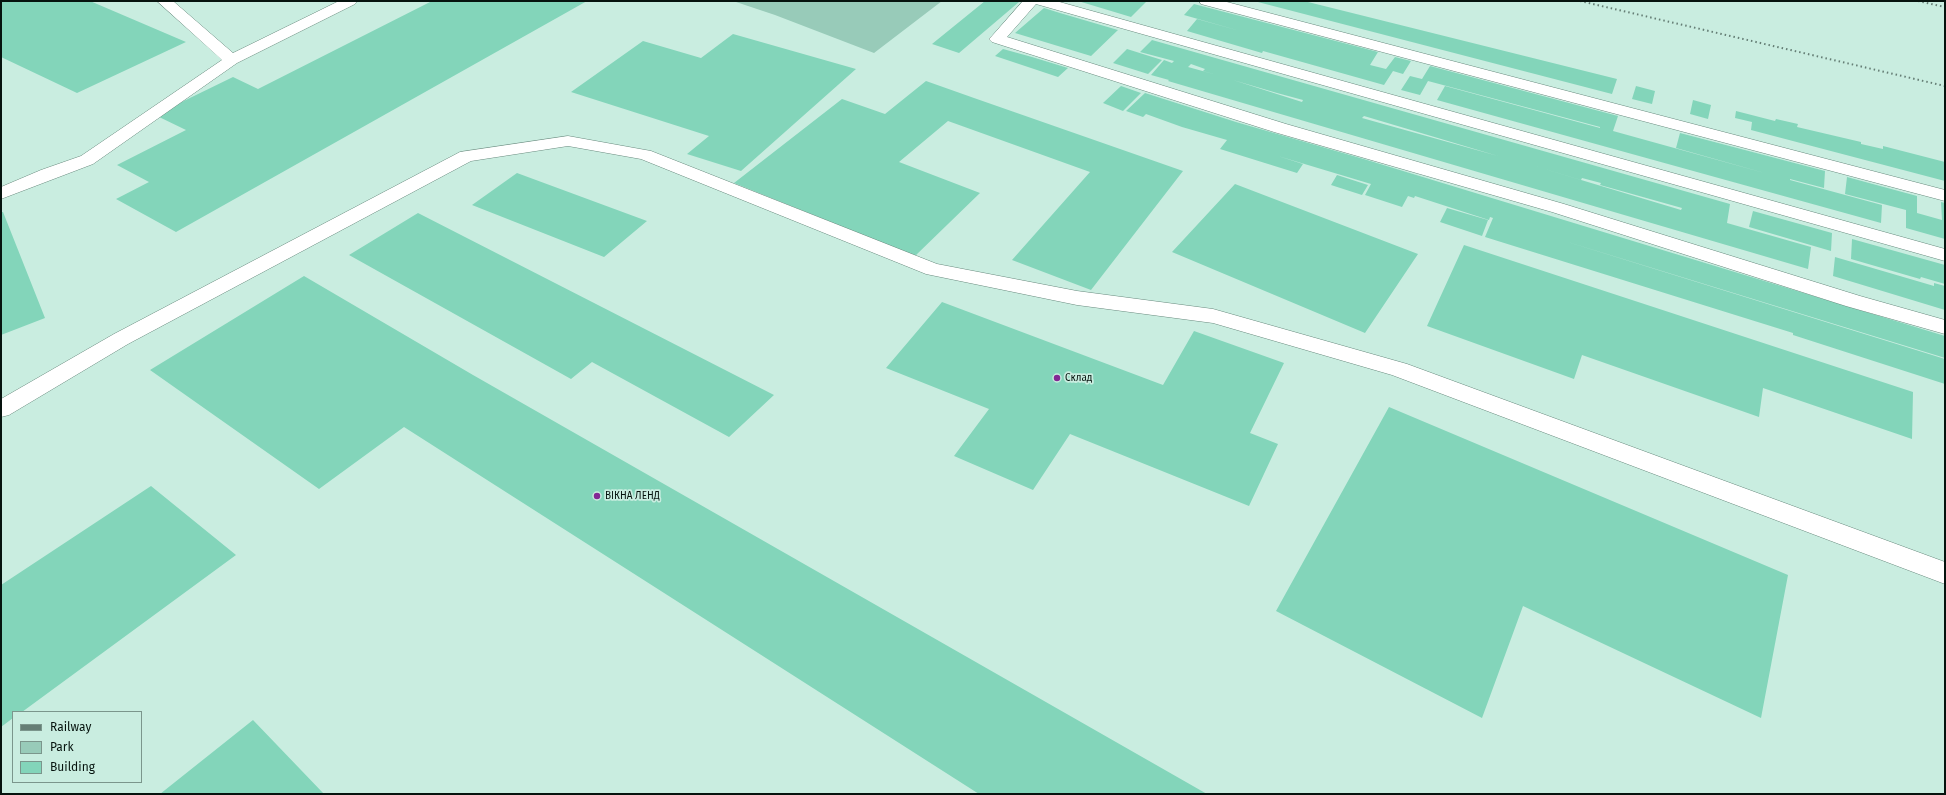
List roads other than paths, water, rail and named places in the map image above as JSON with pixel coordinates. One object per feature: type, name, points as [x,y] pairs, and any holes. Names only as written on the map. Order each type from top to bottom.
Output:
[{"type":"lane","points":[[164,1],[232,60]]},
{"type":"lane","points":[[1,194],[47,174],[87,160],[232,60],[350,1]]},
{"type":"lane","points":[[1031,1],[996,39],[1280,128],[1558,208],[1845,298],[1945,327]]},
{"type":"lane","points":[[1040,1],[1945,255]]},
{"type":"lane","points":[[1206,1],[1945,196]]},
{"type":"lane","points":[[1,409],[121,339],[466,156],[568,141],[645,155],[933,270],[1077,298],[1212,316],[1399,369],[1945,573]]},
{"type":"railway","points":[[1580,1],[1945,86]]},
{"type":"railway","points":[[1918,1],[1945,7]]},
{"type":"place","name":"Склад","points":[[1057,378]]},
{"type":"place","name":"ВІКНА ЛЕНД","points":[[597,496]]}]
